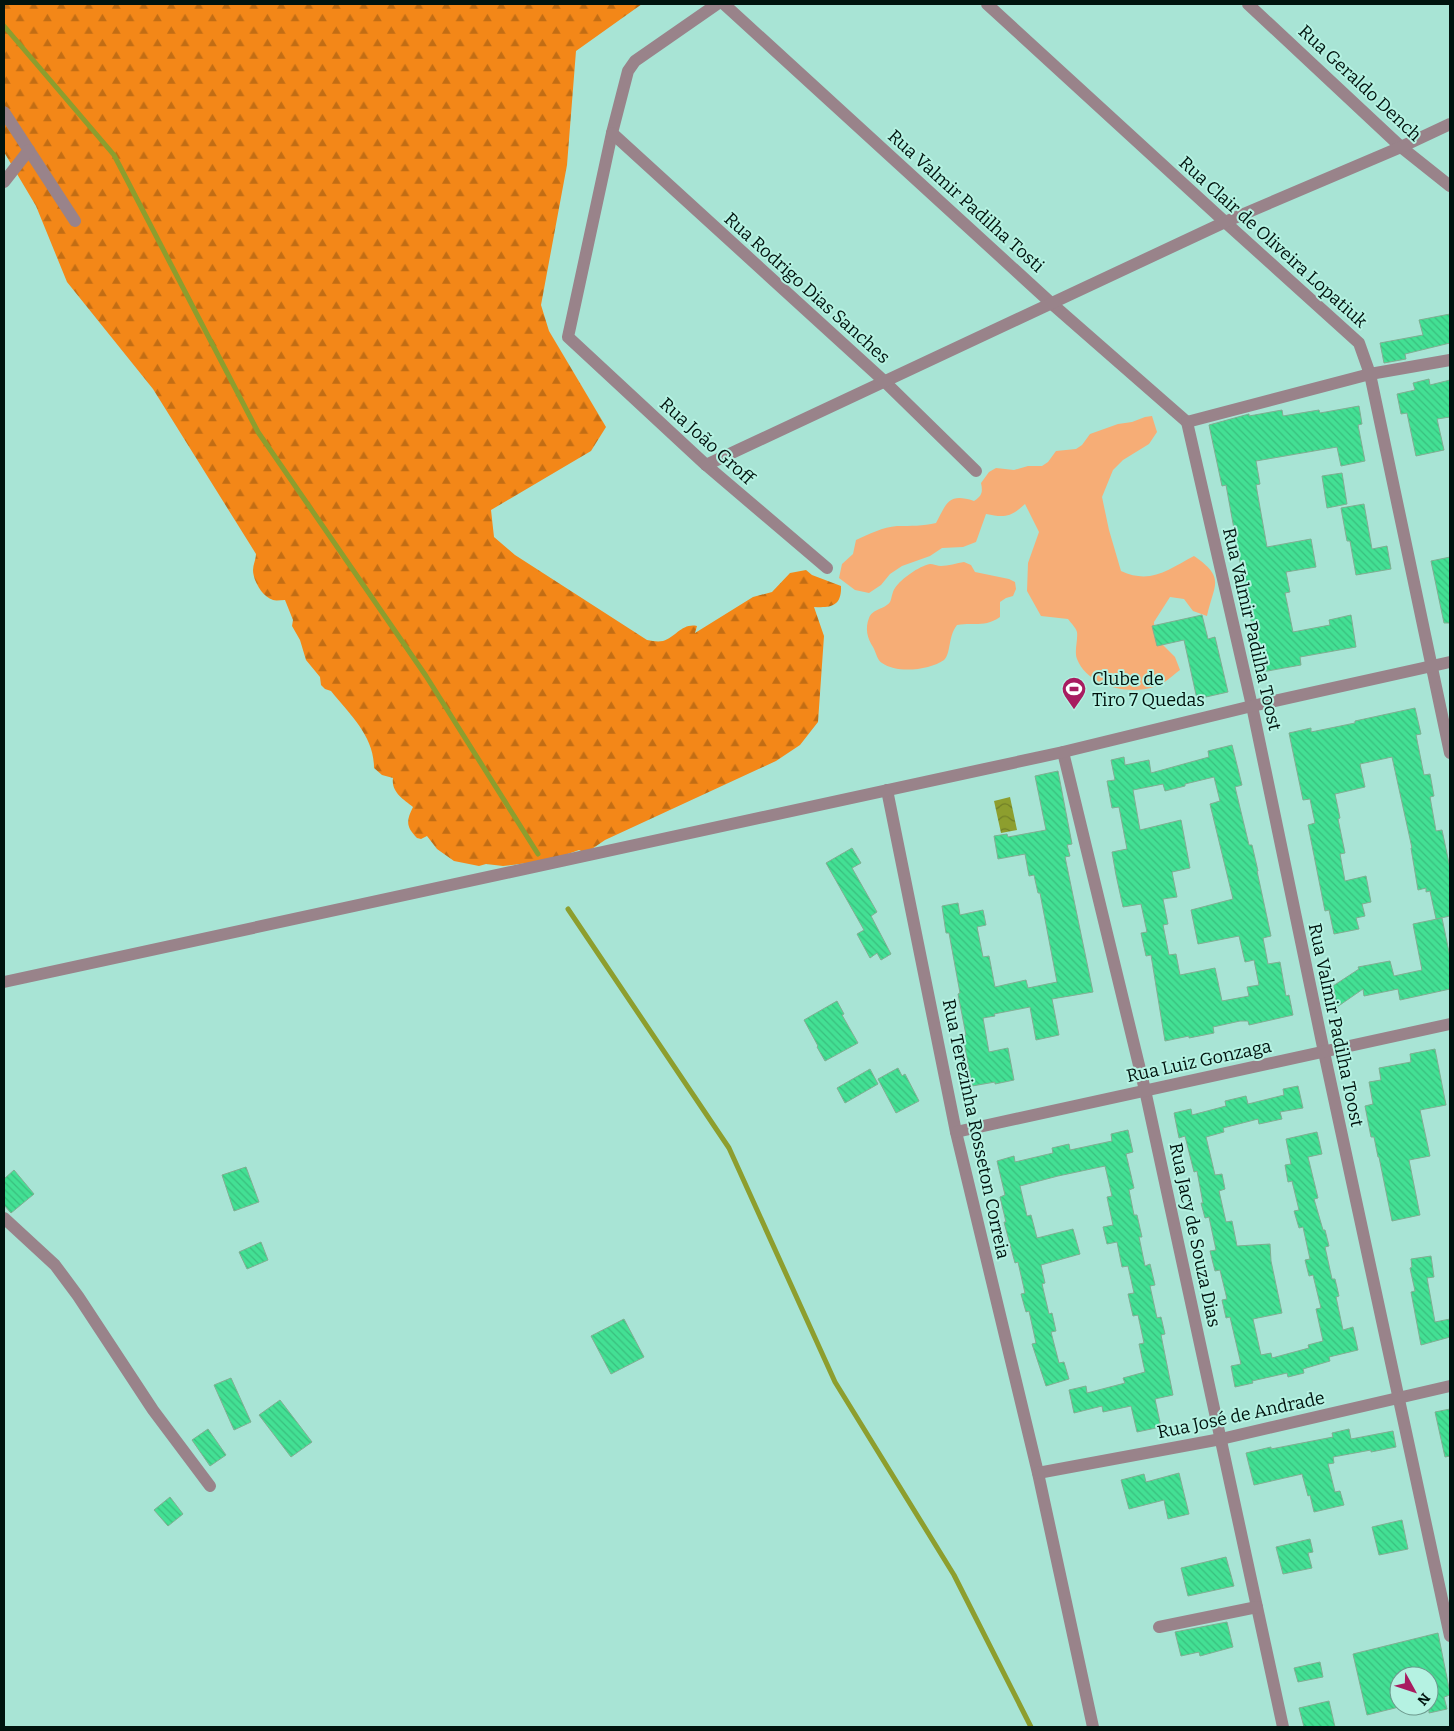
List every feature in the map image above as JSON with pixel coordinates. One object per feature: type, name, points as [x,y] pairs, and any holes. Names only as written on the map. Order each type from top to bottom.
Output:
[{"type":"street","points":[[612,133],[628,71],[635,61],[717,4]]},
{"type":"street","name":"Rua Valmir Padilha Tosti","points":[[724,4],[1051,303],[1187,422]]},
{"type":"street","name":"Rua Clair de Oliveira Lopatiuk","points":[[987,4],[1359,343],[1370,374],[1450,753]]},
{"type":"street","name":"Rua Geraldo Dench","points":[[1248,4],[1402,147],[1450,186]]},
{"type":"street","points":[[4,112],[75,221]]},
{"type":"street","points":[[706,465],[1225,222],[1402,147],[1450,124]]},
{"type":"street","name":"Rua João Groff","points":[[612,133],[568,338],[706,465],[827,568]]},
{"type":"street","name":"Rua Rodrigo Dias Sanches","points":[[612,133],[884,382],[976,471]]},
{"type":"street","points":[[4,182],[29,150]]},
{"type":"street","points":[[1187,422],[1370,374],[1450,360]]},
{"type":"street","name":"Rua Valmir Padilha Toost","points":[[1187,422],[1252,706],[1324,1052],[1450,1636]]},
{"type":"street","points":[[4,982],[1063,752],[1252,706],[1450,662]]},
{"type":"street","name":"Rua Jacy de Souza Dias","points":[[1063,752],[1146,1090],[1284,1727]]},
{"type":"street","name":"Rua Terezinha Rosseton Correia","points":[[887,790],[956,1132],[1038,1474],[1093,1727]]},
{"type":"street","name":"Rua Luiz Gonzaga","points":[[956,1132],[1450,1024]]},
{"type":"street","points":[[4,1218],[55,1265],[78,1296],[153,1410],[210,1486]]},
{"type":"street","name":"Rua José de Andrade","points":[[1038,1474],[1221,1439],[1450,1386]]},
{"type":"street","points":[[1159,1627],[1257,1607]]},
{"type":"shaded area","points":[[1152,416],[1157,432],[1149,444],[1123,460],[1113,470],[1102,497],[1121,571],[1132,575],[1151,576],[1168,570],[1194,556],[1211,570],[1215,582],[1207,616],[1193,611],[1184,599],[1170,597],[1154,622],[1155,637],[1175,657],[1180,670],[1161,684],[1133,690],[1122,689],[1100,682],[1082,669],[1076,653],[1077,632],[1068,619],[1041,616],[1027,591],[1028,563],[1039,532],[1025,504],[1012,514],[998,516],[986,514],[976,542],[963,547],[942,548],[930,556],[902,566],[869,593],[855,590],[839,578],[842,564],[853,554],[856,540],[876,531],[892,527],[936,523],[950,501],[959,498],[974,501],[979,497],[982,491],[981,483],[989,472],[996,468],[1014,470],[1028,466],[1042,466],[1048,462],[1056,451],[1076,449],[1082,445],[1090,434],[1118,424]]},
{"type":"shaded area","points":[[964,562],[971,565],[975,572],[1015,582],[1016,589],[1013,596],[1000,602],[1000,617],[984,624],[957,625],[952,634],[948,654],[944,660],[931,666],[905,670],[896,669],[880,662],[867,633],[867,625],[871,615],[888,605],[898,584],[916,570],[930,564],[944,566]]},
{"type":"green space","points":[[4,4],[642,4],[576,51],[567,165],[541,305],[549,331],[606,427],[591,451],[491,510],[494,537],[515,555],[647,640],[653,641],[663,641],[672,637],[683,628],[692,626],[697,626],[695,633],[753,597],[772,592],[790,573],[806,570],[812,575],[841,586],[841,593],[834,605],[814,607],[824,636],[818,722],[800,745],[776,761],[605,840],[586,853],[579,850],[551,860],[503,866],[486,864],[479,866],[454,861],[437,849],[427,836],[421,839],[417,838],[408,824],[413,807],[396,791],[393,778],[382,775],[374,768],[373,757],[366,736],[331,691],[321,685],[320,677],[306,660],[300,640],[292,626],[293,620],[285,600],[269,598],[259,588],[253,570],[256,554],[153,389],[67,282],[36,206],[4,152]]},
{"type":"water","points":[[1010,797],[1017,830],[1001,833],[994,801]]},
{"type":"building","points":[[1450,314],[1450,343],[1405,354],[1406,359],[1384,363],[1380,343],[1423,335],[1419,320]]},
{"type":"building","points":[[1429,379],[1430,385],[1450,380],[1450,417],[1437,419],[1444,450],[1416,456],[1407,413],[1401,414],[1397,394],[1415,390],[1413,383]]},
{"type":"building","points":[[1359,406],[1362,424],[1358,425],[1365,461],[1341,466],[1337,447],[1256,461],[1260,484],[1256,485],[1267,547],[1311,539],[1316,567],[1286,572],[1290,592],[1285,593],[1293,632],[1330,625],[1329,620],[1351,615],[1356,647],[1300,657],[1301,665],[1262,672],[1226,485],[1222,486],[1209,425],[1249,414],[1249,416],[1282,410],[1283,416],[1319,410],[1320,413]]},
{"type":"building","points":[[1342,473],[1347,504],[1327,508],[1322,476]]},
{"type":"building","points":[[1364,504],[1372,549],[1387,546],[1391,569],[1356,575],[1350,541],[1347,541],[1341,508]]},
{"type":"building","points":[[1450,557],[1450,623],[1444,623],[1431,561]]},
{"type":"building","points":[[1202,615],[1208,639],[1215,637],[1228,692],[1197,699],[1184,640],[1157,646],[1152,626]]},
{"type":"building","points":[[1415,708],[1421,734],[1416,735],[1424,775],[1430,774],[1434,796],[1430,797],[1436,831],[1442,830],[1450,868],[1450,916],[1436,919],[1430,891],[1426,892],[1426,888],[1418,890],[1412,848],[1392,757],[1360,764],[1365,787],[1335,794],[1345,853],[1340,854],[1345,881],[1366,876],[1371,902],[1362,904],[1365,916],[1356,918],[1359,929],[1334,934],[1329,910],[1325,911],[1308,825],[1315,823],[1310,799],[1303,800],[1289,733],[1311,728],[1311,732]]},
{"type":"building","points":[[1232,745],[1242,785],[1235,787],[1249,845],[1252,845],[1271,936],[1263,938],[1268,964],[1280,962],[1286,996],[1289,995],[1293,1015],[1249,1025],[1248,1021],[1240,1021],[1213,1027],[1214,1033],[1165,1041],[1151,955],[1146,956],[1141,933],[1147,932],[1141,904],[1123,907],[1112,852],[1127,849],[1119,807],[1112,808],[1107,781],[1115,780],[1111,760],[1124,757],[1125,765],[1149,760],[1151,773],[1209,757],[1208,751]],"holes":[[[1214,777],[1220,801],[1210,804],[1233,899],[1191,910],[1198,944],[1239,936],[1245,962],[1254,960],[1259,985],[1247,987],[1249,996],[1222,1001],[1215,968],[1180,975],[1176,954],[1169,955],[1163,925],[1168,924],[1163,899],[1177,897],[1172,872],[1190,868],[1181,820],[1140,830],[1133,790],[1163,784],[1165,791]]]},
{"type":"building","points":[[1058,771],[1072,844],[1067,845],[1070,856],[1065,857],[1093,992],[1052,999],[1059,1035],[1036,1040],[1030,1007],[983,1018],[989,1052],[1008,1048],[1014,1080],[972,1086],[963,1036],[966,1035],[958,994],[960,993],[949,933],[946,933],[942,906],[958,903],[960,915],[983,910],[986,925],[977,927],[983,957],[989,956],[995,987],[1026,980],[1028,988],[1057,982],[1040,893],[1038,893],[1034,875],[1029,876],[1025,854],[998,859],[994,836],[1007,834],[1008,837],[1046,830],[1035,776]]},
{"type":"building","points":[[852,848],[861,863],[852,868],[877,912],[871,916],[891,954],[881,960],[877,953],[870,958],[857,934],[864,930],[826,863]]},
{"type":"building","points":[[1442,918],[1450,957],[1450,989],[1400,1000],[1398,989],[1364,996],[1363,989],[1337,1007],[1333,986],[1359,969],[1358,967],[1390,961],[1394,976],[1422,970],[1413,924]]},
{"type":"building","points":[[837,1001],[844,1014],[842,1015],[858,1043],[825,1061],[804,1020]]},
{"type":"building","points":[[1435,1049],[1446,1105],[1420,1110],[1430,1156],[1409,1160],[1420,1215],[1392,1221],[1379,1157],[1374,1137],[1371,1137],[1365,1106],[1373,1104],[1369,1082],[1381,1080],[1379,1068],[1411,1062],[1410,1054]]},
{"type":"building","points":[[898,1068],[902,1076],[905,1074],[919,1101],[896,1113],[878,1079]]},
{"type":"building","points":[[870,1069],[878,1084],[845,1103],[837,1088]]},
{"type":"building","points":[[1298,1086],[1303,1108],[1280,1112],[1282,1119],[1259,1124],[1258,1119],[1223,1128],[1224,1132],[1206,1137],[1215,1175],[1222,1174],[1225,1189],[1219,1191],[1226,1222],[1232,1221],[1237,1246],[1270,1244],[1271,1261],[1282,1313],[1253,1319],[1261,1355],[1271,1353],[1272,1358],[1309,1348],[1308,1345],[1323,1341],[1316,1309],[1321,1308],[1313,1275],[1309,1276],[1305,1260],[1310,1259],[1303,1227],[1299,1228],[1294,1211],[1299,1210],[1292,1181],[1288,1182],[1285,1165],[1291,1164],[1286,1139],[1317,1132],[1322,1154],[1308,1157],[1318,1198],[1314,1199],[1329,1246],[1325,1247],[1332,1279],[1335,1279],[1339,1296],[1336,1297],[1343,1330],[1353,1327],[1358,1350],[1329,1357],[1330,1361],[1303,1369],[1304,1373],[1288,1377],[1287,1373],[1235,1387],[1231,1366],[1241,1364],[1230,1317],[1226,1318],[1222,1300],[1227,1299],[1220,1270],[1215,1271],[1210,1251],[1216,1250],[1209,1217],[1205,1218],[1197,1171],[1194,1172],[1185,1136],[1179,1138],[1174,1113],[1191,1109],[1192,1115],[1226,1106],[1225,1101],[1246,1096],[1248,1104],[1284,1095],[1283,1089]]},
{"type":"building","points":[[1128,1130],[1133,1152],[1126,1154],[1134,1188],[1129,1190],[1134,1215],[1137,1215],[1142,1237],[1139,1237],[1145,1266],[1150,1264],[1155,1285],[1150,1286],[1157,1318],[1161,1317],[1165,1334],[1161,1335],[1173,1395],[1155,1399],[1161,1427],[1137,1432],[1131,1406],[1103,1412],[1102,1406],[1074,1413],[1069,1390],[1086,1386],[1087,1393],[1125,1383],[1123,1378],[1145,1372],[1139,1344],[1144,1343],[1138,1315],[1133,1316],[1128,1294],[1134,1293],[1128,1266],[1122,1267],[1117,1242],[1107,1244],[1103,1227],[1113,1225],[1107,1197],[1112,1196],[1105,1166],[1020,1186],[1027,1216],[1031,1215],[1037,1238],[1073,1229],[1080,1254],[1041,1265],[1045,1283],[1042,1284],[1049,1314],[1052,1313],[1056,1331],[1051,1332],[1059,1363],[1064,1362],[1069,1379],[1046,1386],[1032,1344],[1036,1343],[1029,1311],[1026,1312],[1021,1294],[1025,1293],[1018,1262],[1015,1263],[1004,1222],[1006,1222],[1000,1197],[1005,1195],[997,1161],[1014,1156],[1015,1162],[1053,1153],[1052,1148],[1069,1144],[1070,1150],[1112,1141],[1111,1134]]},
{"type":"building","points":[[246,1167],[259,1202],[234,1211],[222,1175]]},
{"type":"building","points":[[14,1170],[34,1194],[11,1213],[4,1205],[4,1179]]},
{"type":"building","points":[[261,1242],[268,1260],[247,1269],[239,1252]]},
{"type":"building","points":[[1431,1256],[1434,1277],[1427,1278],[1435,1322],[1450,1319],[1450,1337],[1421,1345],[1411,1292],[1415,1291],[1410,1268],[1412,1267],[1411,1259]]},
{"type":"building","points":[[624,1319],[644,1357],[611,1374],[591,1336]]},
{"type":"building","points":[[231,1378],[251,1422],[234,1430],[214,1385]]},
{"type":"building","points":[[280,1400],[312,1442],[291,1457],[259,1415]]},
{"type":"building","points":[[1450,1409],[1450,1456],[1445,1457],[1435,1412]]},
{"type":"building","points":[[208,1429],[226,1455],[210,1466],[192,1440]]},
{"type":"building","points":[[1349,1429],[1351,1439],[1393,1431],[1396,1447],[1333,1457],[1334,1463],[1328,1464],[1335,1492],[1340,1491],[1344,1505],[1314,1512],[1302,1474],[1254,1485],[1246,1453],[1333,1437],[1332,1433]]},
{"type":"building","points":[[1179,1473],[1189,1514],[1168,1519],[1164,1500],[1129,1509],[1121,1480],[1144,1474],[1146,1482]]},
{"type":"building","points":[[170,1497],[183,1514],[168,1526],[154,1510]]},
{"type":"building","points":[[1402,1520],[1408,1549],[1379,1555],[1372,1527]]},
{"type":"building","points":[[1310,1539],[1313,1552],[1308,1553],[1312,1568],[1283,1574],[1276,1547]]},
{"type":"building","points":[[1226,1557],[1234,1586],[1188,1596],[1181,1568]]},
{"type":"building","points":[[1227,1622],[1233,1647],[1200,1656],[1199,1652],[1181,1656],[1175,1632]]},
{"type":"building","points":[[1438,1633],[1450,1693],[1450,1695],[1444,1697],[1447,1709],[1439,1711],[1439,1666],[1389,1666],[1389,1710],[1367,1715],[1353,1654]]},
{"type":"building","points":[[1320,1662],[1323,1677],[1298,1682],[1294,1668]]},
{"type":"building","points":[[1329,1701],[1335,1727],[1304,1727],[1299,1708]]},
{"type":"waterway","points":[[4,26],[114,155],[258,432],[426,676],[538,854]]},
{"type":"waterway","points":[[568,909],[729,1148],[835,1382],[954,1575],[1031,1727]]},
{"type":"place","name":"Clube de Tiro 7 Quedas","points":[[1074,710]]}]
